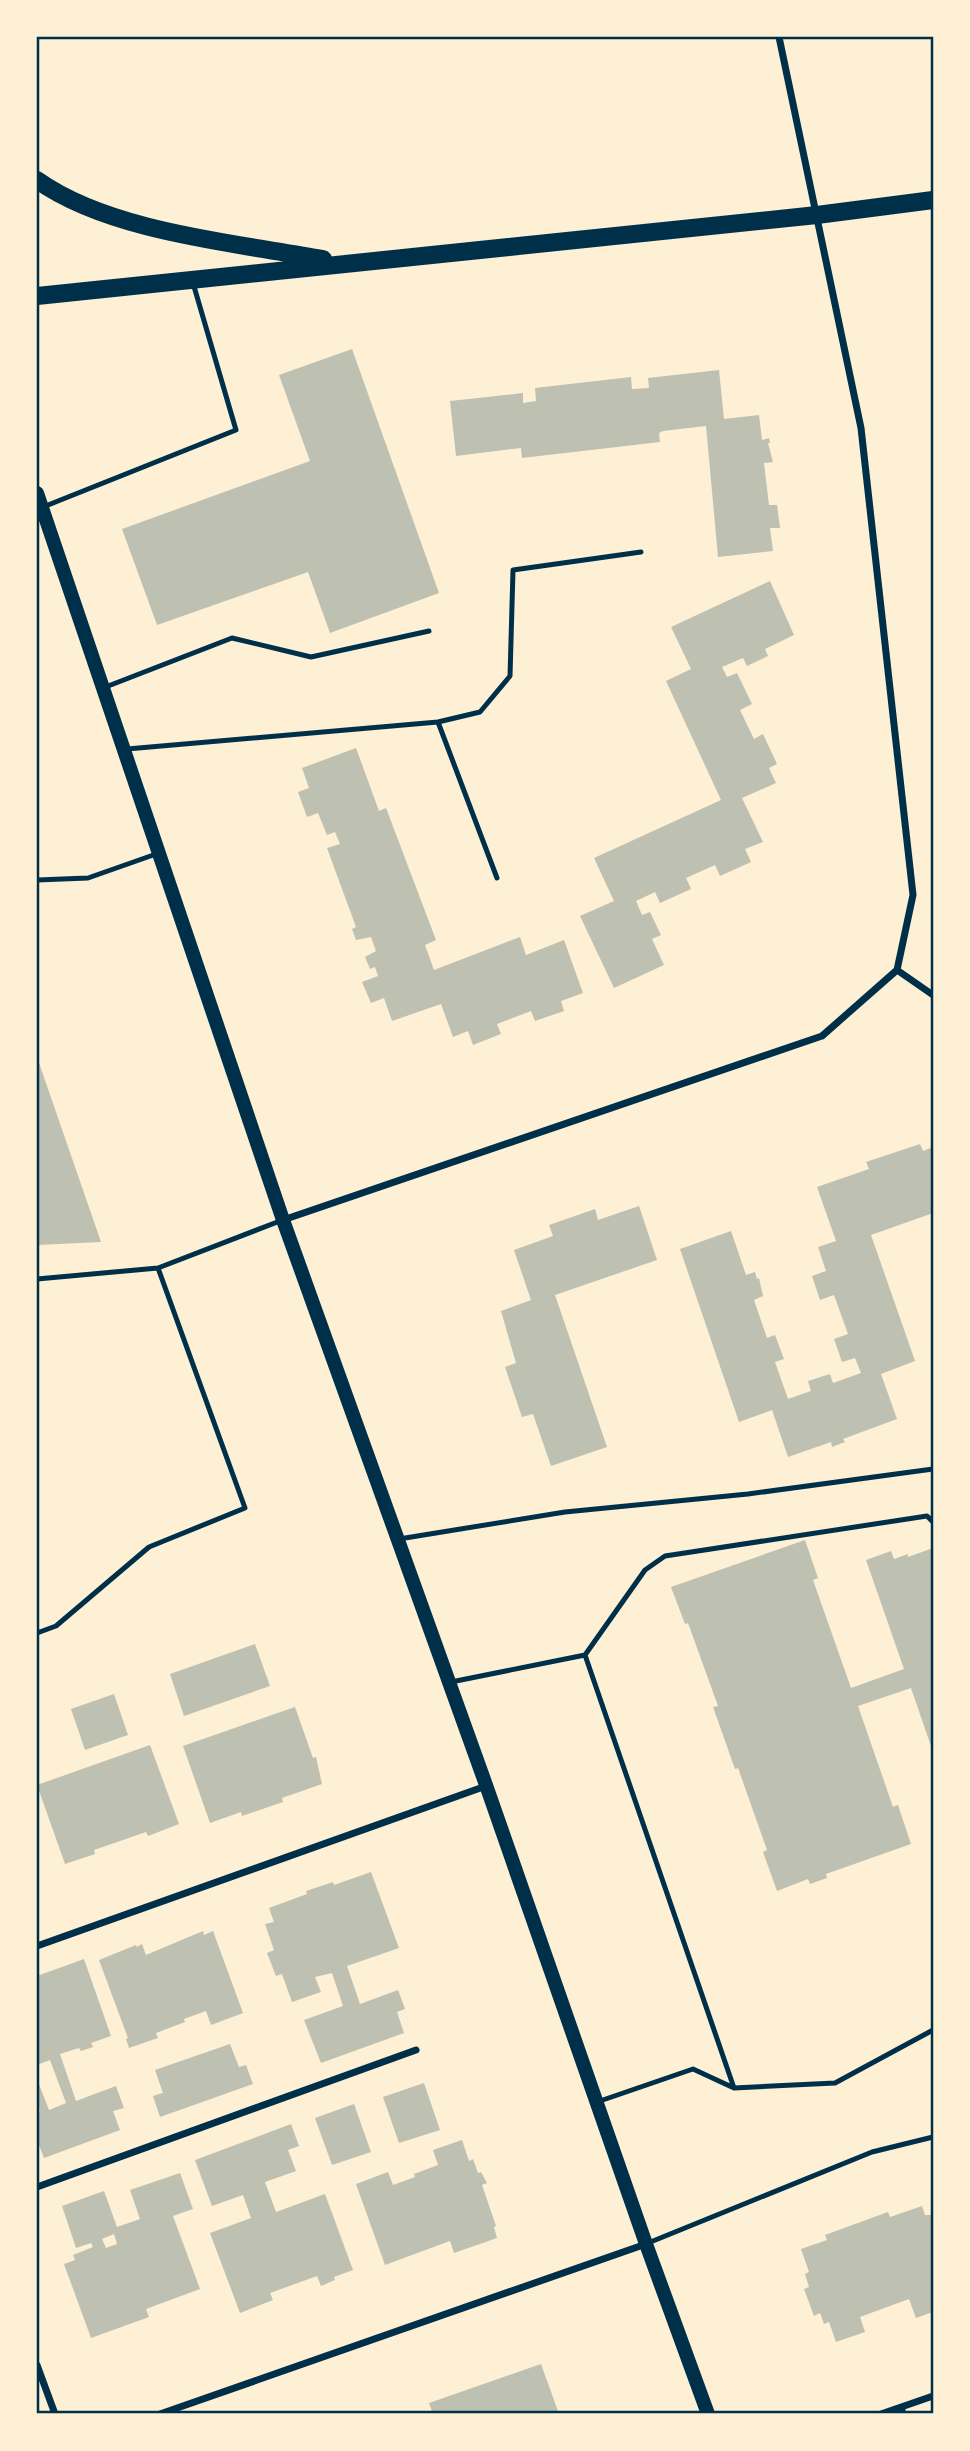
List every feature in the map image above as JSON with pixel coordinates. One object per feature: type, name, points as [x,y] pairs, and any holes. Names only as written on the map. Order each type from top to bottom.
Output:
[{"type":"main road","points":[[37,180],[64,197],[122,219],[170,232],[343,263]]},
{"type":"main road","points":[[37,296],[817,215],[933,200]]},
{"type":"main road","points":[[37,493],[39,509],[103,688],[283,1220],[708,2414]]},
{"type":"street","points":[[283,1220],[822,1036],[897,970],[913,895],[861,428],[779,37]]},
{"type":"street","points":[[897,970],[933,995]]},
{"type":"street","points":[[37,1946],[486,1785]]},
{"type":"street","points":[[37,2187],[416,2050]]},
{"type":"street","points":[[160,2414],[646,2244]]},
{"type":"street","points":[[37,2365],[55,2414]]},
{"type":"street","points":[[881,2414],[903,2411],[933,2396]]},
{"type":"lane","points":[[39,509],[236,430],[191,279]]},
{"type":"lane","points":[[123,749],[438,722],[480,712],[510,676],[513,570],[641,552]]},
{"type":"lane","points":[[103,688],[232,638],[311,657],[429,631]]},
{"type":"lane","points":[[438,722],[497,878]]},
{"type":"lane","points":[[37,880],[88,878],[159,853]]},
{"type":"lane","points":[[37,1279],[158,1268],[283,1220]]},
{"type":"lane","points":[[37,1633],[56,1626],[149,1547],[245,1508],[158,1268]]},
{"type":"lane","points":[[398,1539],[565,1513],[748,1494],[933,1469]]},
{"type":"lane","points":[[449,1683],[585,1655],[645,1570],[665,1556],[928,1516],[933,1522]]},
{"type":"lane","points":[[585,1655],[734,2088]]},
{"type":"lane","points":[[597,2102],[693,2069],[734,2088],[835,2083],[933,2030]]},
{"type":"lane","points":[[646,2244],[872,2152],[933,2137]]},
{"type":"building","points":[[352,349],[439,593],[330,633],[308,572],[157,625],[122,529],[310,461],[279,375]]},
{"type":"building","points":[[719,370],[724,419],[759,415],[762,440],[769,438],[773,462],[764,463],[769,505],[777,505],[780,528],[770,528],[773,551],[718,557],[706,426],[663,431],[659,433],[660,442],[522,458],[521,448],[456,456],[450,401],[523,393],[523,403],[536,401],[535,388],[631,377],[632,389],[649,388],[648,378]]},
{"type":"building","points":[[770,581],[794,635],[765,649],[768,656],[747,666],[743,658],[722,667],[727,677],[737,673],[752,704],[740,710],[754,739],[763,734],[777,764],[769,768],[776,783],[742,798],[763,842],[745,849],[751,862],[720,876],[715,865],[686,878],[691,889],[660,903],[655,892],[636,901],[642,915],[650,912],[661,935],[652,939],[664,965],[614,988],[580,916],[614,901],[594,858],[721,800],[666,681],[691,669],[671,627]]},
{"type":"building","points":[[356,748],[379,811],[386,808],[436,940],[425,945],[434,970],[520,937],[526,955],[564,940],[583,993],[561,1001],[564,1011],[535,1021],[531,1011],[497,1024],[501,1034],[473,1045],[468,1031],[453,1037],[441,1004],[392,1021],[384,998],[371,1003],[362,982],[378,976],[375,967],[370,969],[365,957],[376,951],[371,937],[356,940],[352,929],[356,927],[327,848],[340,844],[335,832],[327,835],[318,813],[307,817],[298,792],[309,788],[302,768]]},
{"type":"building","points":[[37,1057],[101,1242],[37,1245]]},
{"type":"building","points":[[920,1144],[923,1151],[933,1147],[933,1213],[871,1235],[915,1361],[881,1374],[897,1419],[843,1439],[845,1442],[832,1447],[831,1442],[788,1457],[772,1410],[739,1422],[680,1249],[731,1231],[746,1275],[755,1272],[757,1279],[759,1278],[763,1296],[754,1300],[767,1338],[775,1335],[784,1359],[775,1362],[788,1399],[811,1391],[808,1381],[830,1374],[833,1383],[861,1373],[855,1358],[842,1362],[834,1339],[848,1334],[834,1295],[820,1300],[812,1276],[826,1271],[818,1247],[836,1241],[817,1187],[869,1169],[866,1162]]},
{"type":"building","points":[[639,1206],[657,1260],[555,1295],[607,1447],[551,1466],[533,1414],[522,1417],[505,1367],[516,1363],[501,1311],[531,1300],[514,1250],[553,1236],[549,1225],[595,1209],[598,1220]]},
{"type":"building","points":[[805,1540],[818,1578],[813,1580],[851,1688],[904,1669],[866,1560],[891,1551],[894,1559],[908,1554],[908,1557],[933,1548],[933,1752],[911,1688],[858,1706],[893,1807],[898,1805],[911,1844],[826,1874],[827,1878],[810,1884],[808,1879],[777,1891],[763,1852],[767,1850],[713,1707],[718,1706],[688,1623],[685,1624],[671,1587]]},
{"type":"building","points":[[255,1644],[270,1686],[184,1716],[170,1674]]},
{"type":"building","points":[[114,1694],[128,1735],[85,1750],[71,1709]]},
{"type":"building","points":[[295,1707],[313,1758],[316,1757],[322,1784],[282,1798],[283,1802],[242,1816],[241,1812],[210,1823],[183,1746]]},
{"type":"building","points":[[150,1745],[179,1824],[148,1836],[146,1832],[94,1850],[95,1854],[65,1864],[37,1785]]},
{"type":"building","points":[[371,1872],[399,1948],[347,1966],[360,2004],[398,1990],[405,2009],[397,2012],[404,2033],[321,2063],[304,2020],[343,2006],[332,1973],[315,1977],[321,1992],[292,2002],[282,1974],[276,1976],[267,1953],[274,1950],[265,1924],[274,1922],[269,1908],[307,1894],[306,1891]]},
{"type":"building","points":[[203,1931],[204,1935],[213,1931],[243,2013],[211,2025],[206,2011],[156,2033],[158,2038],[129,2048],[128,2038],[99,1960],[142,1944],[146,1955]]},
{"type":"building","points":[[84,1959],[111,2036],[91,2043],[93,2047],[60,2054],[76,2101],[116,2086],[124,2108],[113,2111],[120,2130],[44,2158],[37,2140],[37,2113],[40,2111],[37,2102],[37,2079],[49,2110],[66,2103],[50,2060],[37,2065],[37,1976]]},
{"type":"building","points":[[230,2044],[239,2067],[246,2065],[253,2084],[160,2117],[153,2096],[163,2093],[155,2070]]},
{"type":"building","points":[[424,2083],[440,2130],[399,2143],[383,2097]]},
{"type":"building","points":[[354,2104],[371,2152],[332,2165],[315,2118]]},
{"type":"building","points":[[291,2124],[299,2146],[288,2150],[296,2171],[265,2182],[276,2212],[325,2194],[353,2270],[334,2277],[335,2280],[321,2286],[317,2276],[270,2293],[273,2300],[240,2313],[210,2233],[251,2218],[243,2195],[212,2206],[195,2160]]},
{"type":"building","points":[[462,2140],[469,2161],[473,2159],[478,2173],[481,2172],[487,2183],[482,2185],[496,2226],[497,2238],[454,2253],[450,2241],[385,2265],[356,2184],[388,2172],[393,2185],[415,2177],[414,2174],[438,2165],[433,2150]]},
{"type":"building","points":[[180,2173],[193,2209],[173,2216],[200,2289],[146,2309],[149,2317],[91,2338],[64,2264],[75,2260],[73,2255],[93,2247],[91,2243],[76,2248],[62,2206],[104,2191],[117,2227],[140,2219],[130,2190]],"holes":[[[114,2234],[117,2244],[106,2248],[102,2239]]]},
{"type":"building","points":[[922,2206],[925,2215],[933,2215],[933,2312],[916,2318],[909,2299],[860,2317],[865,2332],[836,2342],[829,2322],[824,2324],[820,2313],[814,2316],[804,2289],[809,2287],[805,2274],[809,2272],[801,2249],[827,2240],[825,2235],[888,2212],[890,2217]]},
{"type":"building","points":[[541,2364],[559,2414],[433,2414],[429,2403]]}]
